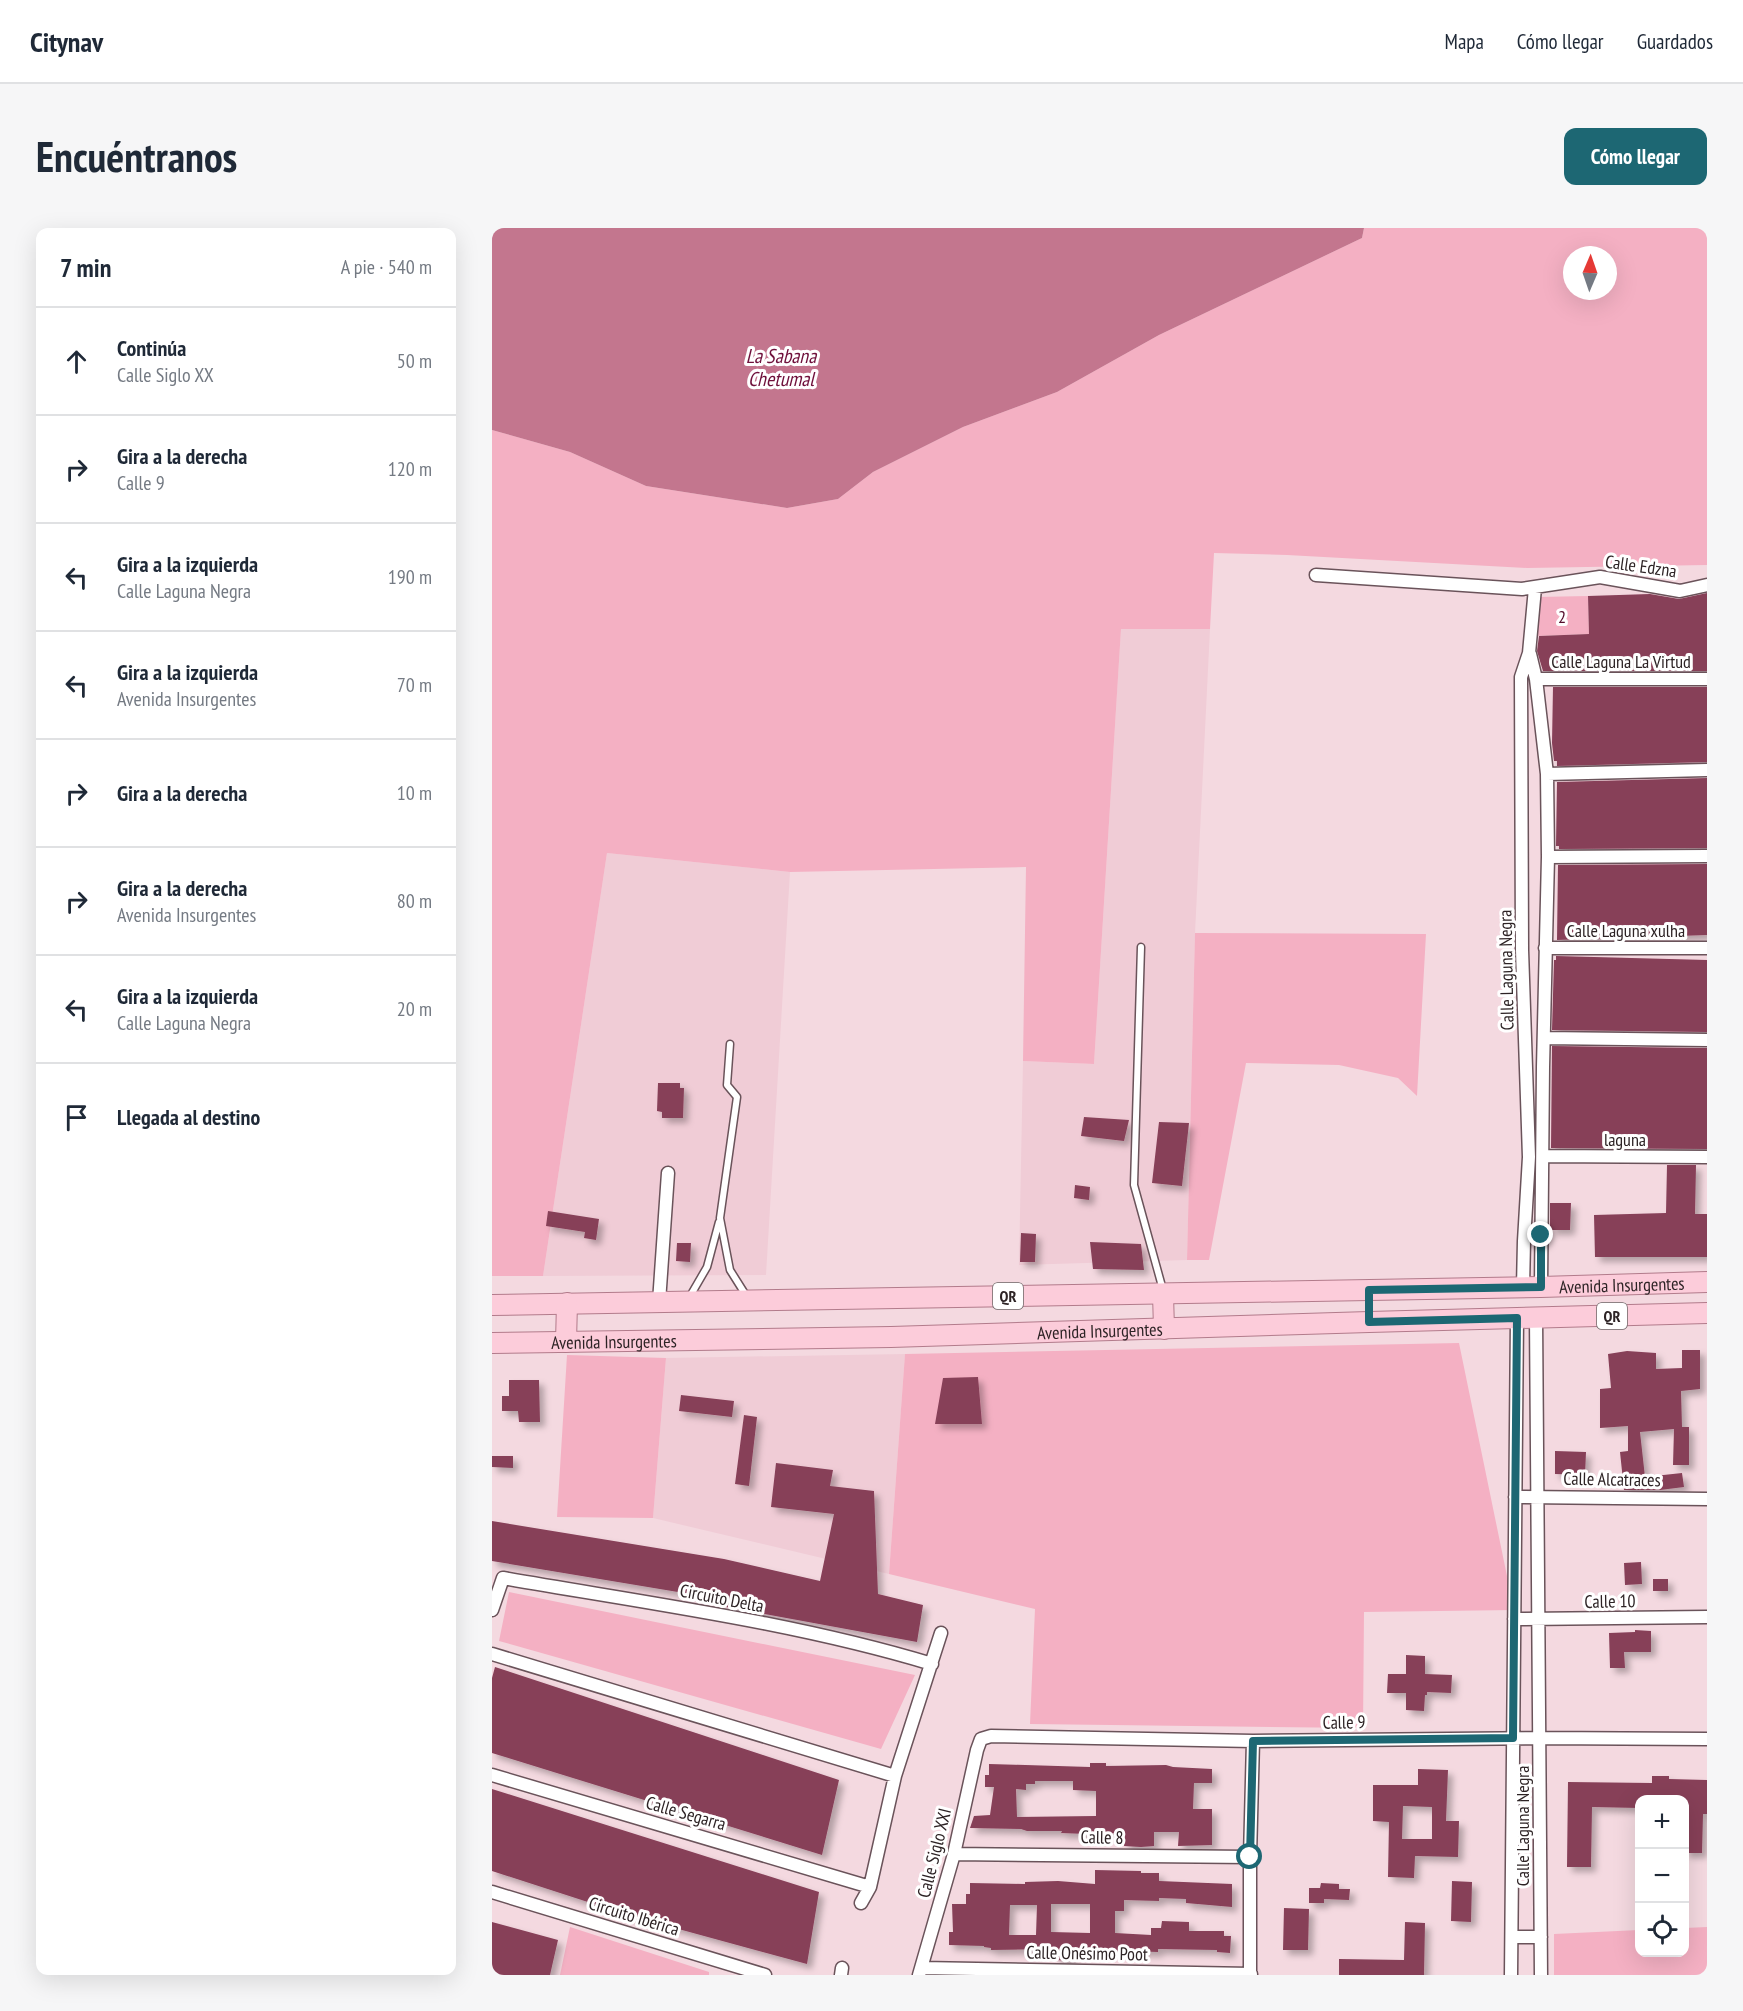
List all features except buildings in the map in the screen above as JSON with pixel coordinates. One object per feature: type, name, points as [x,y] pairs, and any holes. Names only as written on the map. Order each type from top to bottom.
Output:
[{"type":"main road","name":"Avenida Insurgentes","points":[[492,1305],[1707,1282]]},
{"type":"main road","points":[[1369,1290],[1369,1322]]},
{"type":"main road","points":[[1163,1294],[1164,1329]]},
{"type":"main road","points":[[566,1342],[567,1304]]},
{"type":"main road","name":"Avenida Insurgentes","points":[[492,1343],[891,1337],[1707,1313]]},
{"type":"street","name":"Calle Edzna","points":[[1316,575],[1534,588],[1600,577],[1680,591],[1707,585]]},
{"type":"street","name":"Calle Laguna Negra","points":[[1532,1287],[1524,1241],[1529,1157],[1522,950],[1521,677],[1529,653],[1534,588]]},
{"type":"street","name":"Calle Laguna Negra","points":[[1529,653],[1536,680],[1547,774],[1548,857],[1543,1156],[1532,1287]]},
{"type":"street","name":"Calle Laguna La Virtud","points":[[1536,680],[1707,679]]},
{"type":"street","points":[[1547,774],[1707,770]]},
{"type":"street","points":[[1548,857],[1707,856]]},
{"type":"street","name":"Calle Laguna xulha","points":[[1545,948],[1707,948]]},
{"type":"street","points":[[1544,1038],[1707,1040]]},
{"type":"street","name":"laguna","points":[[1543,1156],[1707,1157]]},
{"type":"street","points":[[660,1302],[668,1173]]},
{"type":"street","name":"Calle Laguna Negra","points":[[1527,1318],[1538,1496],[1541,1975]]},
{"type":"street","name":"Calle Laguna Negra","points":[[1511,1975],[1515,1497],[1527,1318]]},
{"type":"street","name":"Calle Alcatraces","points":[[1515,1497],[1707,1499]]},
{"type":"street","name":"Circuito Delta","points":[[492,1610],[503,1578],[870,1645],[932,1664]]},
{"type":"street","name":"Calle 10","points":[[1514,1619],[1707,1617]]},
{"type":"street","points":[[861,1903],[870,1887],[895,1776],[941,1633]]},
{"type":"street","points":[[492,1654],[895,1776]]},
{"type":"street","name":"Calle 9","points":[[981,1739],[991,1736],[1253,1741],[1539,1737],[1707,1739]]},
{"type":"street","name":"Calle Siglo XXI","points":[[920,1971],[954,1854],[981,1739]]},
{"type":"street","points":[[1251,1975],[1250,1857],[1253,1741]]},
{"type":"street","name":"Calle Segarra","points":[[492,1775],[870,1887]]},
{"type":"street","name":"Calle 8","points":[[954,1854],[1250,1857]]},
{"type":"street","name":"Circuito Ibérica","points":[[492,1892],[765,1975]]},
{"type":"street","points":[[1512,1937],[1541,1937]]},
{"type":"street","name":"Calle Onésimo Poot","points":[[920,1971],[1251,1975]]},
{"type":"lane","points":[[1141,947],[1134,1185],[1163,1294]]},
{"type":"lane","points":[[687,1301],[707,1267],[720,1218],[737,1097],[727,1085],[730,1044]]},
{"type":"lane","points":[[720,1218],[730,1270],[748,1300]]},
{"type":"shaded area","points":[[1121,629],[1210,629],[1195,933],[1187,1260],[1019,1265],[1023,1061],[1094,1064]]},
{"type":"shaded area","points":[[607,853],[790,872],[766,1275],[543,1276]]},
{"type":"shaded area","points":[[905,1354],[889,1574],[653,1518],[666,1358]]},
{"type":"green space","points":[[1364,228],[1707,228],[1707,565],[1527,568],[1214,553],[1210,629],[1121,629],[1094,1064],[1023,1061],[1026,867],[790,872],[607,853],[543,1276],[492,1276],[492,430],[570,452],[646,486],[787,508],[838,499],[873,472],[963,427],[1057,392],[1159,335],[1362,238]]},
{"type":"green space","name":"2","points":[[1588,596],[1589,634],[1536,636],[1537,597]]},
{"type":"green space","points":[[1195,933],[1426,934],[1417,1096],[1398,1078],[1339,1065],[1246,1063],[1209,1260],[1187,1260]]},
{"type":"green space","points":[[1459,1343],[1514,1610],[1364,1612],[1363,1728],[1030,1724],[1035,1609],[889,1574],[905,1354]]},
{"type":"green space","points":[[567,1355],[666,1358],[653,1518],[557,1517]]},
{"type":"green space","points":[[509,1592],[915,1675],[881,1749],[499,1641]]},
{"type":"green space","points":[[570,1927],[709,1972],[709,1975],[560,1975]]},
{"type":"green space","points":[[1707,1927],[1707,1975],[1554,1975],[1554,1934],[1635,1930],[1635,1957],[1689,1957],[1689,1928]]},
{"type":"water","name":"La Sabana Chetumal","points":[[492,228],[1364,228],[1362,238],[1159,335],[1057,392],[963,427],[873,472],[838,499],[787,508],[646,486],[570,452],[492,430]]},
{"type":"route","points":[[1250,1857],[1253,1741],[1513,1738],[1517,1318],[1369,1322],[1369,1290],[1541,1287],[1541,1235]]}]
